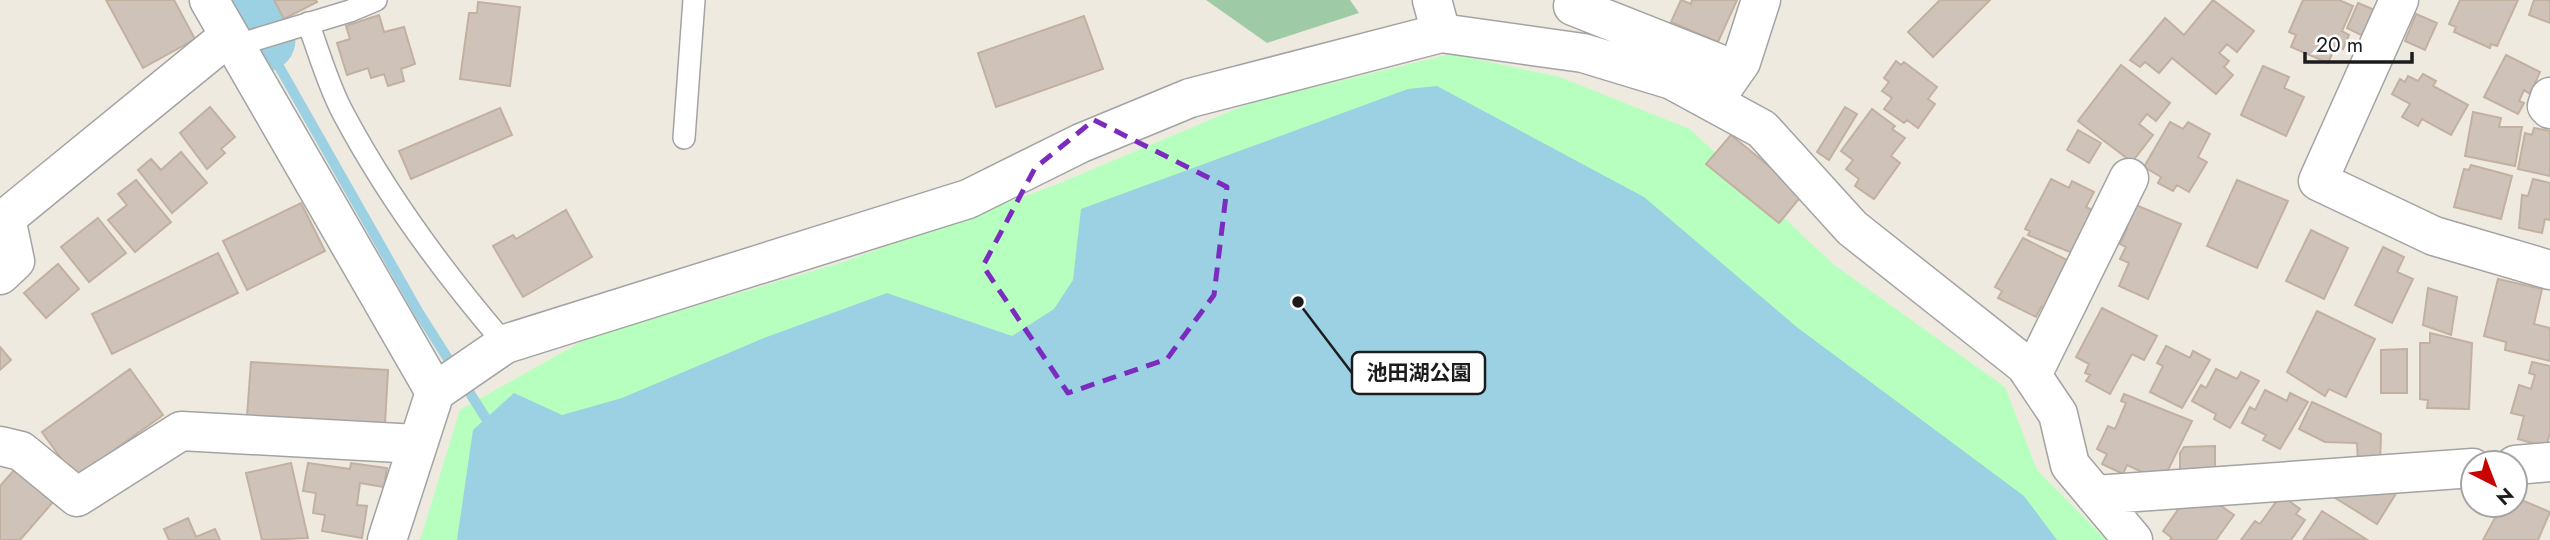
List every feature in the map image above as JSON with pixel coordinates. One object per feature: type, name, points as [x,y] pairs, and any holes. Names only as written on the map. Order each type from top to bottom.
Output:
[{"type":"street","points":[[208,0],[233,42],[467,371]]},
{"type":"street","points":[[1713,102],[1741,62],[1761,0]]},
{"type":"street","points":[[2399,0],[2318,181],[2434,236],[2550,270]]},
{"type":"street","points":[[1573,6],[1735,69]]},
{"type":"street","points":[[387,540],[417,444],[467,371],[968,199],[1081,143],[1190,98],[1436,16],[1583,53],[1672,80],[1762,129],[1852,228],[2025,365],[2058,414],[2070,465],[2133,540]]},
{"type":"street","points":[[0,275],[15,261],[6,218],[233,42]]},
{"type":"street","points":[[2550,97],[2547,106],[2550,109]]},
{"type":"street","points":[[2032,375],[2129,178]]},
{"type":"street","points":[[0,446],[21,451],[78,497],[181,431],[417,444]]},
{"type":"street","points":[[2529,464],[2550,462]]},
{"type":"street","points":[[2095,495],[2459,469]]},
{"type":"lane","points":[[233,42],[308,23],[376,0]]},
{"type":"lane","points":[[684,138],[694,0]]},
{"type":"lane","points":[[308,23],[342,110],[387,189],[454,285],[467,371]]},
{"type":"highlighted area","points":[[1094,120],[1227,187],[1214,295],[1167,359],[1068,393],[983,266],[1035,168]]},
{"type":"green space","points":[[1206,0],[1350,0],[1359,13],[1267,43]]},
{"type":"green space","points":[[1451,54],[1560,77],[1690,129],[1833,264],[2005,387],[2037,470],[2106,540],[420,540],[460,410],[586,339],[843,262],[1055,185],[1250,103]]},
{"type":"water","points":[[1437,86],[1644,197],[1798,328],[2024,496],[2057,540],[457,540],[473,430],[514,393],[562,415],[622,398],[764,338],[887,293],[1012,336],[1054,309],[1073,280],[1081,209],[1408,89]]},
{"type":"building","points":[[106,0],[174,0],[195,39],[143,68]]},
{"type":"building","points":[[274,0],[316,0],[317,2],[284,19]]},
{"type":"building","points":[[1681,0],[1691,4],[1692,0],[1737,0],[1718,42],[1671,22]]},
{"type":"building","points":[[1940,0],[1990,0],[1933,57],[1908,32]]},
{"type":"building","points":[[2213,0],[2254,31],[2237,52],[2227,44],[2219,53],[2229,61],[2224,67],[2233,75],[2216,94],[2172,58],[2159,73],[2145,62],[2140,67],[2130,60],[2165,18],[2184,35]]},
{"type":"building","points":[[2303,0],[2339,0],[2353,6],[2342,31],[2349,35],[2343,49],[2336,45],[2328,63],[2291,47],[2296,35],[2289,32]]},
{"type":"building","points":[[2460,0],[2518,0],[2497,46],[2491,44],[2490,48],[2454,32],[2456,27],[2449,24]]},
{"type":"building","points":[[2534,0],[2550,0],[2550,23],[2529,15]]},
{"type":"building","points":[[478,2],[520,7],[510,86],[460,79],[469,13],[477,13]]},
{"type":"building","points":[[2358,3],[2375,10],[2363,36],[2347,28]]},
{"type":"building","points":[[2416,14],[2437,23],[2425,50],[2405,41]]},
{"type":"building","points":[[379,15],[384,32],[404,27],[415,64],[401,69],[404,81],[388,86],[384,74],[371,78],[368,68],[347,75],[337,43],[350,39],[346,26]]},
{"type":"building","points":[[1084,16],[1103,69],[996,107],[978,53]]},
{"type":"building","points":[[2506,55],[2540,72],[2530,94],[2524,90],[2519,101],[2524,103],[2518,114],[2484,97]]},
{"type":"building","points":[[1896,61],[1901,65],[1904,62],[1937,87],[1928,99],[1935,104],[1918,128],[1907,120],[1904,123],[1884,109],[1892,98],[1882,91],[1889,82],[1884,78]]},
{"type":"building","points":[[2121,65],[2170,103],[2156,121],[2147,114],[2139,124],[2153,135],[2132,162],[2078,121]]},
{"type":"building","points":[[2263,66],[2289,77],[2284,88],[2304,97],[2286,136],[2241,115]]},
{"type":"building","points":[[2423,74],[2436,81],[2433,86],[2468,105],[2451,135],[2422,119],[2418,126],[2402,117],[2410,104],[2392,94],[2400,79],[2405,82],[2408,76],[2418,81]]},
{"type":"building","points":[[210,107],[235,137],[221,149],[225,153],[207,169],[180,133]]},
{"type":"building","points":[[1845,107],[1857,114],[1829,160],[1817,152]]},
{"type":"building","points":[[500,108],[512,135],[411,179],[399,151]]},
{"type":"building","points":[[1872,109],[1895,126],[1892,129],[1905,138],[1891,156],[1900,163],[1874,199],[1855,186],[1859,179],[1846,169],[1853,160],[1841,151]]},
{"type":"building","points":[[2473,112],[2501,118],[2499,127],[2522,127],[2515,166],[2465,156]]},
{"type":"building","points":[[2170,122],[2183,129],[2188,122],[2210,134],[2198,157],[2207,162],[2189,192],[2177,185],[2173,191],[2158,183],[2161,177],[2144,167]]},
{"type":"building","points":[[2534,128],[2550,131],[2550,176],[2518,169],[2525,133],[2532,135]]},
{"type":"building","points":[[2078,130],[2101,143],[2089,163],[2067,150]]},
{"type":"building","points":[[1731,135],[1803,194],[1779,223],[1706,164]]},
{"type":"building","points":[[181,152],[207,183],[172,213],[138,170],[151,159],[161,170]]},
{"type":"building","points":[[2471,165],[2512,176],[2501,219],[2454,207],[2464,169],[2469,170]]},
{"type":"building","points":[[2051,179],[2069,188],[2072,181],[2094,192],[2086,207],[2096,212],[2075,254],[2028,235],[2030,231],[2025,229]]},
{"type":"building","points":[[2533,179],[2550,183],[2550,220],[2545,219],[2542,233],[2519,228],[2522,195],[2528,196]]},
{"type":"building","points":[[136,180],[171,222],[135,252],[108,220],[127,205],[118,194]]},
{"type":"building","points":[[2237,180],[2288,201],[2257,268],[2207,246]]},
{"type":"building","points":[[301,203],[325,251],[247,290],[223,241]]},
{"type":"building","points":[[2131,203],[2181,224],[2148,299],[2119,286],[2129,263],[2120,259],[2126,247],[2120,244],[2127,228],[2121,225]]},
{"type":"building","points":[[566,210],[592,257],[523,297],[493,246],[513,235],[516,239]]},
{"type":"building","points":[[98,218],[126,253],[89,282],[61,247]]},
{"type":"building","points":[[2311,230],[2348,248],[2324,299],[2286,281]]},
{"type":"building","points":[[2023,238],[2073,263],[2049,311],[2041,307],[2036,317],[1998,298],[2002,291],[1995,287]]},
{"type":"building","points":[[2383,247],[2404,257],[2397,272],[2413,279],[2392,323],[2355,305]]},
{"type":"building","points":[[218,253],[238,293],[112,354],[92,314]]},
{"type":"building","points":[[58,264],[79,289],[46,318],[24,293]]},
{"type":"building","points":[[2498,279],[2542,289],[2534,324],[2550,328],[2550,361],[2505,350],[2506,342],[2484,336]]},
{"type":"building","points":[[2428,288],[2457,297],[2451,335],[2423,325]]},
{"type":"building","points":[[2102,308],[2157,336],[2144,360],[2132,354],[2110,394],[2086,381],[2090,375],[2085,373],[2089,364],[2076,357]]},
{"type":"building","points":[[2317,311],[2375,339],[2346,397],[2329,389],[2325,396],[2287,372]]},
{"type":"building","points":[[2430,333],[2472,343],[2469,409],[2427,408],[2428,400],[2420,399],[2420,343],[2430,343]]},
{"type":"building","points":[[2166,346],[2190,358],[2193,351],[2210,360],[2182,408],[2150,392],[2163,366],[2157,363]]},
{"type":"building","points":[[0,347],[11,360],[0,370]]},
{"type":"building","points":[[2407,349],[2407,393],[2381,393],[2381,350]]},
{"type":"building","points":[[251,362],[388,370],[385,424],[247,416]]},
{"type":"building","points":[[2532,362],[2550,366],[2550,433],[2546,447],[2518,439],[2524,416],[2511,413],[2519,385],[2531,389],[2535,375],[2529,373]]},
{"type":"building","points":[[130,369],[163,415],[75,478],[42,432]]},
{"type":"building","points":[[2216,369],[2237,379],[2241,372],[2259,381],[2230,428],[2214,419],[2216,414],[2192,401],[2201,385],[2206,388]]},
{"type":"building","points":[[2265,390],[2287,401],[2290,393],[2308,402],[2280,449],[2263,440],[2266,435],[2242,423],[2250,407],[2255,410]]},
{"type":"building","points":[[2124,394],[2192,421],[2167,472],[2149,475],[2127,465],[2123,474],[2102,464],[2107,454],[2097,449],[2108,426],[2115,429],[2126,403],[2121,401]]},
{"type":"building","points":[[2312,402],[2381,434],[2380,465],[2358,464],[2357,443],[2325,442],[2299,429]]},
{"type":"building","points":[[2215,446],[2215,471],[2180,473],[2180,453],[2184,447]]},
{"type":"building","points":[[291,463],[308,538],[262,540],[246,473]]},
{"type":"building","points":[[308,463],[350,469],[351,463],[387,468],[384,487],[360,483],[357,505],[367,506],[362,538],[322,531],[325,515],[313,513],[316,493],[303,491]]},
{"type":"building","points":[[15,469],[53,502],[20,540],[0,540],[0,486]]},
{"type":"building","points":[[2402,484],[2377,524],[2329,494]]},
{"type":"building","points":[[2189,494],[2204,494],[2234,515],[2216,540],[2170,540],[2172,538],[2163,531]]},
{"type":"building","points":[[2281,495],[2300,509],[2296,514],[2305,520],[2291,540],[2241,540],[2255,521],[2260,524]]},
{"type":"building","points":[[2529,503],[2550,512],[2538,540],[2483,540],[2494,519],[2529,519]]},
{"type":"building","points":[[2322,511],[2366,539],[2303,540]]},
{"type":"building","points":[[188,518],[196,537],[215,529],[220,540],[169,540],[164,529]]},
{"type":"waterway","points":[[244,0],[264,40]]},
{"type":"waterway","points":[[264,40],[419,313],[492,428]]},
{"type":"place","name":"池田湖公園","points":[[1298,302]]}]
